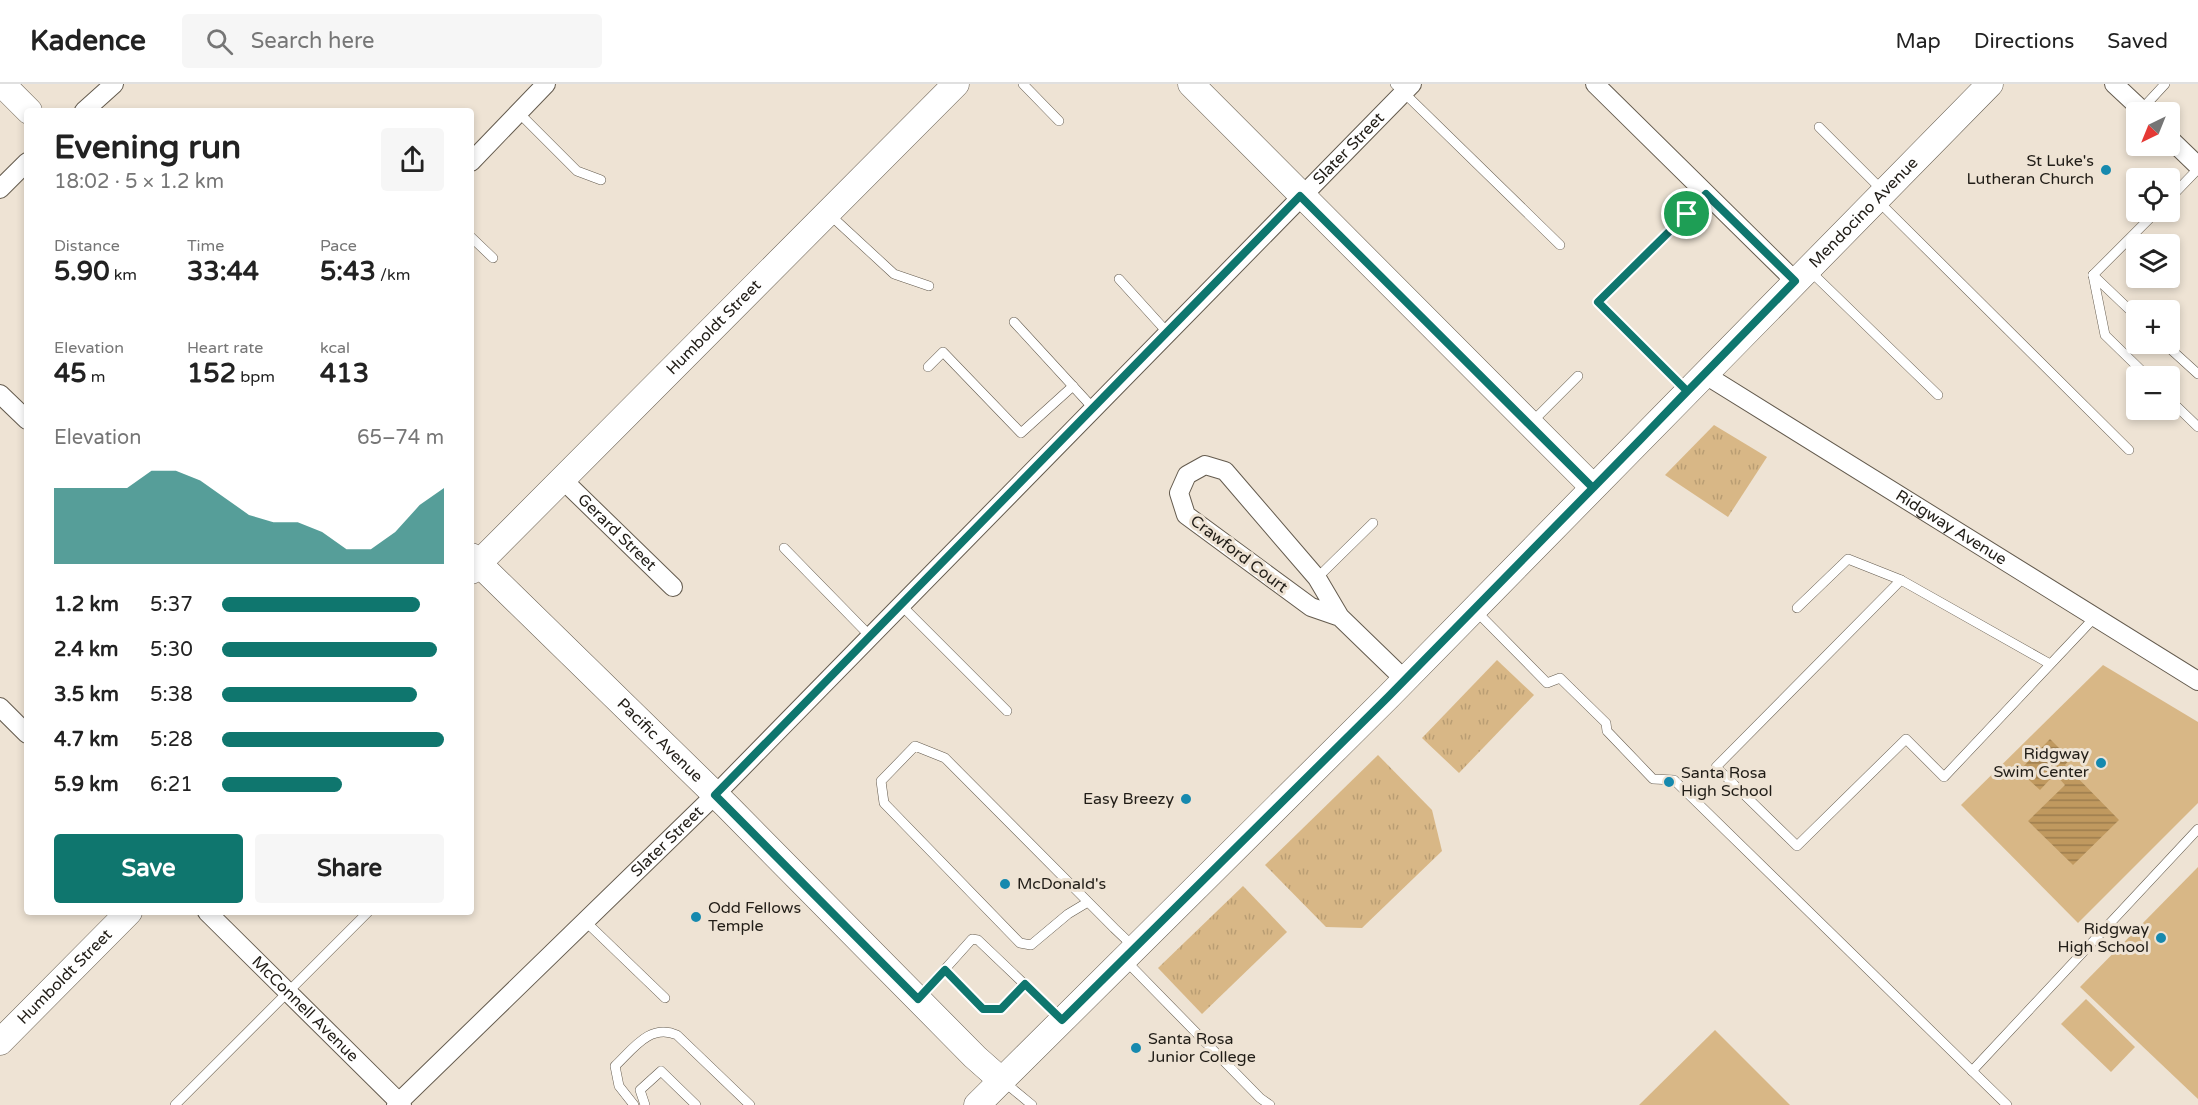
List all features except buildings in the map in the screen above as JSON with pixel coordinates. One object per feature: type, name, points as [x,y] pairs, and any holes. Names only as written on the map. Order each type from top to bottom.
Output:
[{"type":"street","points":[[2,84],[26,108]]},
{"type":"street","points":[[87,108],[114,84]]},
{"type":"street","points":[[474,159],[546,84]]},
{"type":"street","name":"Humboldt Street","points":[[474,563],[956,84]]},
{"type":"street","points":[[1191,84],[1593,488]]},
{"type":"street","points":[[1595,84],[1706,194],[1801,275]]},
{"type":"street","name":"Mendocino Avenue","points":[[977,1105],[1404,679],[1990,84]]},
{"type":"street","points":[[2114,84],[2133,102]]},
{"type":"street","name":"Slater Street","points":[[399,1104],[715,795],[1404,87]]},
{"type":"street","points":[[2180,149],[2198,168]]},
{"type":"street","points":[[0,189],[24,165]]},
{"type":"street","name":"Ridgway Avenue","points":[[1696,382],[2095,616],[2198,681]]},
{"type":"street","points":[[0,394],[24,417]]},
{"type":"street","name":"Crawford Court","points":[[1340,617],[1311,607],[1186,515],[1179,493],[1187,475],[1205,465],[1225,471],[1317,578],[1340,617],[1404,679]]},
{"type":"street","name":"Gerard Street","points":[[561,478],[673,587]]},
{"type":"street","name":"Pacific Avenue","points":[[474,563],[715,795],[1001,1080]]},
{"type":"street","points":[[0,707],[24,731]]},
{"type":"street","name":"Humboldt Street","points":[[0,1042],[126,915]]},
{"type":"street","name":"McConnell Avenue","points":[[210,915],[399,1104]]},
{"type":"lane","points":[[1023,84],[1059,121]]},
{"type":"lane","points":[[2150,102],[2165,84]]},
{"type":"lane","points":[[1404,87],[1560,245]]},
{"type":"lane","points":[[518,112],[577,171],[601,180]]},
{"type":"lane","points":[[1818,126],[1880,195],[2129,450]]},
{"type":"lane","points":[[2180,187],[2198,168]]},
{"type":"lane","points":[[1696,382],[1598,302],[1706,194]]},
{"type":"lane","points":[[827,213],[894,274],[929,286]]},
{"type":"lane","points":[[2093,275],[2146,222]]},
{"type":"lane","points":[[474,240],[493,258]]},
{"type":"lane","points":[[1801,275],[1938,395]]},
{"type":"lane","points":[[2093,275],[2126,306]]},
{"type":"lane","points":[[2093,275],[2105,335],[2136,366]]},
{"type":"lane","points":[[1119,279],[1167,332]]},
{"type":"lane","points":[[1014,322],[1093,408]]},
{"type":"lane","points":[[928,367],[943,352],[1021,433],[1073,386]]},
{"type":"lane","points":[[2176,354],[2198,374]]},
{"type":"lane","points":[[1529,424],[1578,376]]},
{"type":"lane","points":[[2180,410],[2198,428]]},
{"type":"lane","points":[[1317,578],[1372,523]]},
{"type":"lane","points":[[784,548],[870,636]]},
{"type":"lane","points":[[1797,608],[1848,559],[1901,580],[2050,664]]},
{"type":"lane","points":[[1901,580],[1716,767],[1797,846],[1906,739],[1944,777],[2095,616]]},
{"type":"lane","points":[[901,605],[1007,711]]},
{"type":"lane","points":[[1473,609],[1547,683],[1560,678],[1606,723],[1607,731],[1653,779],[1674,780],[2007,1105]]},
{"type":"lane","points":[[1088,902],[1068,914],[1031,945],[1020,943],[884,802],[881,781],[915,746],[945,758],[1088,902],[1129,954],[1260,1098],[1270,1105]]},
{"type":"lane","points":[[1972,1071],[2198,829]]},
{"type":"lane","points":[[175,1105],[365,915]]},
{"type":"lane","points":[[585,921],[665,998]]},
{"type":"lane","points":[[918,999],[972,939],[978,939],[1062,1020]]},
{"type":"lane","points":[[945,970],[983,1009],[1001,1009],[1025,984]]},
{"type":"lane","points":[[634,1105],[618,1086],[615,1066],[648,1035],[663,1031],[677,1035],[750,1105]]},
{"type":"lane","points":[[645,1105],[640,1090],[661,1071],[696,1105]]},
{"type":"lane","points":[[1001,1080],[1029,1105]]},
{"type":"green space","points":[[1714,425],[1767,457],[1728,517],[1665,475]]},
{"type":"green space","points":[[1497,660],[1534,695],[1459,773],[1422,738]]},
{"type":"green space","name":"Ridgway Swim Center","points":[[2103,665],[2198,722],[2198,803],[2078,923],[1961,805]]},
{"type":"green space","points":[[1378,755],[1432,810],[1442,851],[1362,928],[1326,927],[1265,865]]},
{"type":"green space","name":"Ridgway High School","points":[[2198,867],[2198,1099],[2080,987]]},
{"type":"green space","points":[[1243,886],[1287,932],[1202,1014],[1158,968]]},
{"type":"green space","points":[[2086,999],[2135,1047],[2111,1072],[2061,1024]]},
{"type":"green space","points":[[1715,1030],[1790,1105],[1639,1105]]},
{"type":"shaded area","points":[[2050,739],[2070,759],[2065,765],[2119,820],[2073,865],[2028,821],[2065,785],[2055,774],[2040,790],[2019,771]]},
{"type":"place","name":"St Luke's Lutheran Church","points":[[2106,170]]},
{"type":"place","name":"Ridgway Swim Center","points":[[2101,763]]},
{"type":"place","name":"Santa Rosa High School","points":[[1669,782]]},
{"type":"place","name":"Easy Breezy","points":[[1186,799]]},
{"type":"place","name":"McDonald's","points":[[1005,884]]},
{"type":"place","name":"Odd Fellows Temple","points":[[696,917]]},
{"type":"place","name":"Ridgway High School","points":[[2161,938]]},
{"type":"place","name":"Santa Rosa Junior College","points":[[1136,1048]]},
{"type":"route","points":[[1687,214],[1598,302],[1687,391],[1655,425],[1640,440],[1506,575],[1404,679],[1388,697],[1062,1020],[1025,984],[1001,1009],[983,1009],[945,970],[918,999],[715,795],[1300,196],[1570,466],[1593,488],[1640,440],[1687,391],[1795,281],[1706,194],[1687,214]]}]
